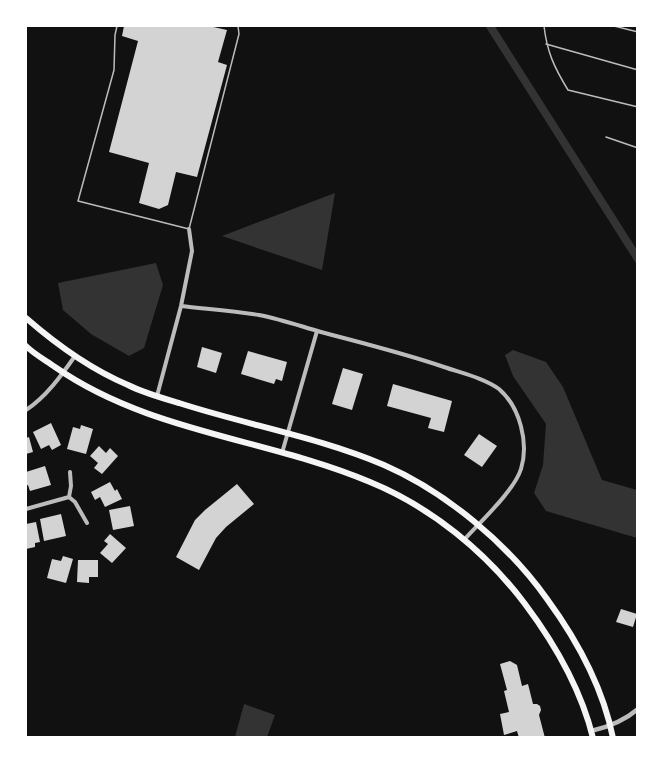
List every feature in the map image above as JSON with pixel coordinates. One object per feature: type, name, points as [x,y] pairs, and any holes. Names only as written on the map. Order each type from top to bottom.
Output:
[{"type":"main road","points":[[26,318],[75,356],[129,386],[199,410],[348,452],[385,466],[448,502],[511,555],[558,614],[578,647],[596,685],[614,738]]},
{"type":"main road","points":[[26,346],[63,373],[120,404],[151,416],[336,469],[399,495],[433,517],[490,563],[518,594],[541,625],[576,689],[592,734]]},
{"type":"street","points":[[157,396],[182,306],[192,251],[189,230]]},
{"type":"street","points":[[182,306],[261,315],[411,356],[482,381],[498,389],[513,405],[524,440],[521,470],[515,482],[464,540]]},
{"type":"street","points":[[282,453],[318,331]]},
{"type":"street","points":[[26,410],[36,404],[75,356]]},
{"type":"street","points":[[69,497],[70,472]]},
{"type":"street","points":[[26,509],[69,497]]},
{"type":"street","points":[[69,497],[75,502],[87,523]]},
{"type":"street","points":[[592,734],[611,726],[638,709]]},
{"type":"lane","points":[[117,26],[114,70],[78,201],[189,230],[239,34],[238,26]]},
{"type":"lane","points":[[543,26],[546,44],[555,69],[568,90],[638,107]]},
{"type":"lane","points":[[614,26],[638,32]]},
{"type":"lane","points":[[546,44],[638,69]]},
{"type":"lane","points":[[606,137],[638,148]]},
{"type":"shaded area","points":[[335,193],[322,270],[222,236]]},
{"type":"shaded area","points":[[156,263],[163,285],[144,348],[129,356],[91,334],[63,310],[58,283]]},
{"type":"shaded area","points":[[513,350],[546,362],[563,387],[602,480],[637,490],[637,538],[546,511],[534,493],[543,465],[546,424],[513,376],[505,355]]},
{"type":"shaded area","points":[[244,704],[275,715],[267,737],[235,737]]},
{"type":"building","points":[[124,26],[209,26],[227,30],[218,62],[227,65],[197,177],[176,172],[168,205],[159,209],[139,203],[149,163],[109,152],[138,41],[122,36]]},
{"type":"building","points":[[202,347],[222,353],[216,373],[197,367]]},
{"type":"building","points":[[248,351],[287,362],[282,381],[276,379],[274,384],[241,374]]},
{"type":"building","points":[[343,368],[363,374],[352,410],[332,404]]},
{"type":"building","points":[[393,384],[452,401],[444,432],[428,428],[431,418],[387,406]]},
{"type":"building","points":[[51,423],[61,445],[52,450],[49,445],[41,449],[33,432]]},
{"type":"building","points":[[81,425],[93,429],[86,454],[67,449],[73,427],[80,429]]},
{"type":"building","points":[[479,434],[497,446],[482,467],[464,455]]},
{"type":"building","points":[[29,437],[33,452],[26,454],[26,438]]},
{"type":"building","points":[[99,446],[106,453],[110,448],[118,456],[102,474],[94,468],[98,463],[90,456]]},
{"type":"building","points":[[45,466],[51,485],[30,491],[28,485],[26,486],[26,472]]},
{"type":"building","points":[[110,482],[122,499],[105,507],[100,497],[95,500],[91,492]]},
{"type":"building","points":[[237,484],[254,504],[216,538],[199,570],[176,557],[195,520]]},
{"type":"building","points":[[130,506],[134,526],[113,530],[109,510]]},
{"type":"building","points":[[61,514],[66,536],[44,541],[40,519]]},
{"type":"building","points":[[36,522],[40,542],[35,543],[35,547],[26,549],[26,524]]},
{"type":"building","points":[[110,534],[126,548],[112,563],[100,553],[108,544],[104,541]]},
{"type":"building","points":[[63,556],[73,559],[66,583],[47,578],[52,559],[61,561]]},
{"type":"building","points":[[78,560],[98,560],[98,577],[89,577],[89,583],[77,582]]},
{"type":"building","points":[[621,609],[637,614],[633,627],[616,622]]},
{"type":"building","points":[[510,661],[517,665],[522,686],[528,684],[533,704],[540,706],[539,715],[545,738],[519,738],[517,731],[504,735],[500,714],[509,712],[504,691],[507,690],[500,664]]},
{"type":"waterway","points":[[490,26],[638,259]]}]
